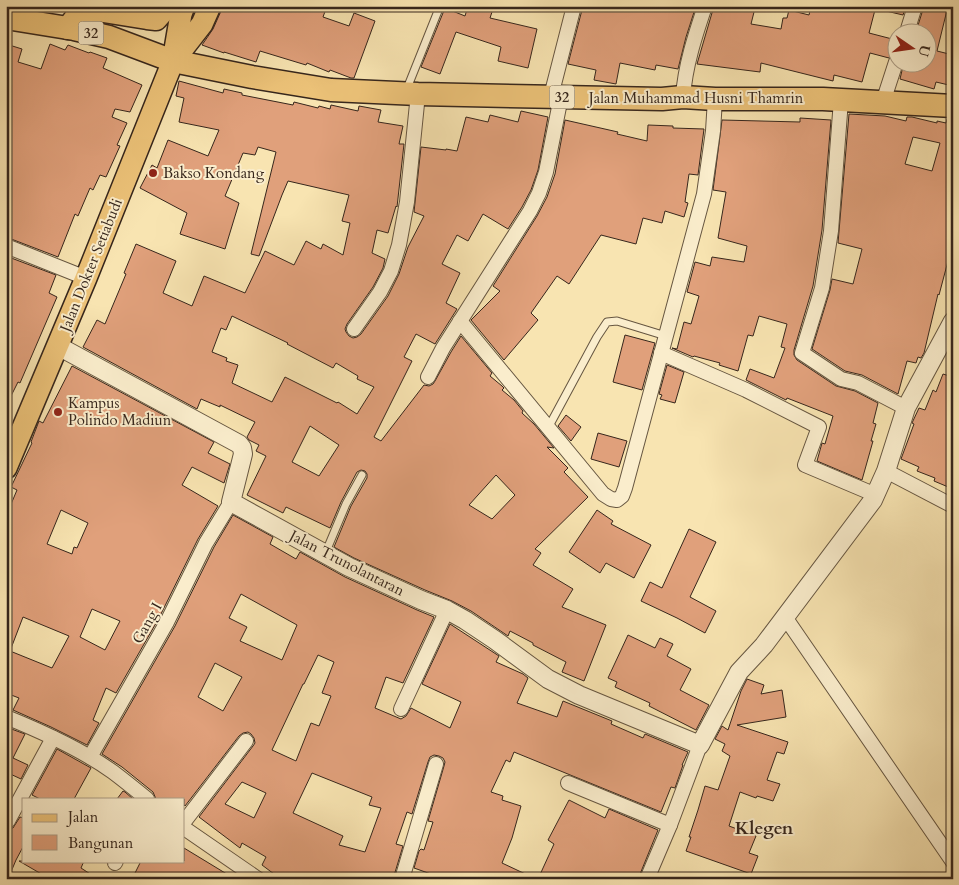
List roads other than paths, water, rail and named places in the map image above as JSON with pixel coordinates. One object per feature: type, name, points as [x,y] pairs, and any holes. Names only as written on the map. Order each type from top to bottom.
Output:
[{"type":"highway","points":[[68,28],[80,11],[97,10],[156,19],[165,6]]},
{"type":"highway","name":"32","points":[[8,16],[109,37],[173,62]]},
{"type":"highway","name":"Jalan Muhammad Husni Thamrin","points":[[173,62],[331,90],[412,94],[662,99],[683,97],[715,99],[823,99],[953,106]]},
{"type":"main road","points":[[173,62],[184,6]]},
{"type":"main road","points":[[173,62],[202,24],[210,6]]},
{"type":"main road","name":"Jalan Dokter Setiabudi","points":[[6,468],[86,278],[173,62]]},
{"type":"street","points":[[428,377],[443,348],[539,194],[546,172],[556,97],[574,6]]},
{"type":"street","points":[[683,97],[690,57],[706,6]]},
{"type":"street","points":[[909,22],[915,6]]},
{"type":"street","points":[[883,102],[893,72]]},
{"type":"street","points":[[354,329],[380,292],[391,271],[399,245],[407,202],[414,138],[412,94]]},
{"type":"street","points":[[460,322],[603,494],[611,499],[618,500],[626,488],[704,194],[713,131],[715,99]]},
{"type":"street","points":[[841,100],[831,231],[822,288],[802,353],[841,379],[858,383],[906,408]]},
{"type":"street","points":[[6,246],[86,278]]},
{"type":"street","points":[[648,879],[700,745],[738,672],[764,645],[873,500],[886,471],[906,408],[953,321]]},
{"type":"street","points":[[58,346],[238,444],[242,448],[243,454],[231,502]]},
{"type":"street","points":[[661,353],[746,390],[819,428],[804,465],[876,494]]},
{"type":"street","points":[[886,471],[953,506]]},
{"type":"street","name":"Jalan Trunolantaran","points":[[231,502],[349,567],[447,610],[465,620],[548,679],[579,695],[700,745]]},
{"type":"street","name":"Gang I","points":[[90,757],[167,622],[206,543],[231,502]]},
{"type":"street","points":[[401,709],[447,610]]},
{"type":"street","points":[[785,617],[953,862]]},
{"type":"street","points":[[6,717],[90,757],[113,772],[146,798]]},
{"type":"street","points":[[8,821],[53,738]]},
{"type":"street","points":[[185,821],[246,741]]},
{"type":"street","points":[[402,879],[436,764]]},
{"type":"street","points":[[568,783],[670,825]]},
{"type":"street","points":[[185,829],[249,876]]},
{"type":"lane","points":[[412,94],[440,6]]},
{"type":"lane","points":[[548,428],[597,336],[607,322],[617,321],[666,336]]},
{"type":"lane","points":[[325,554],[346,504],[362,475]]},
{"type":"place","name":"Bakso Kondang","points":[[153,173]]},
{"type":"place","name":"Kampus Polindo Madiun","points":[[58,412]]},
{"type":"district","name":"Klegen","points":[[764,828]]}]
